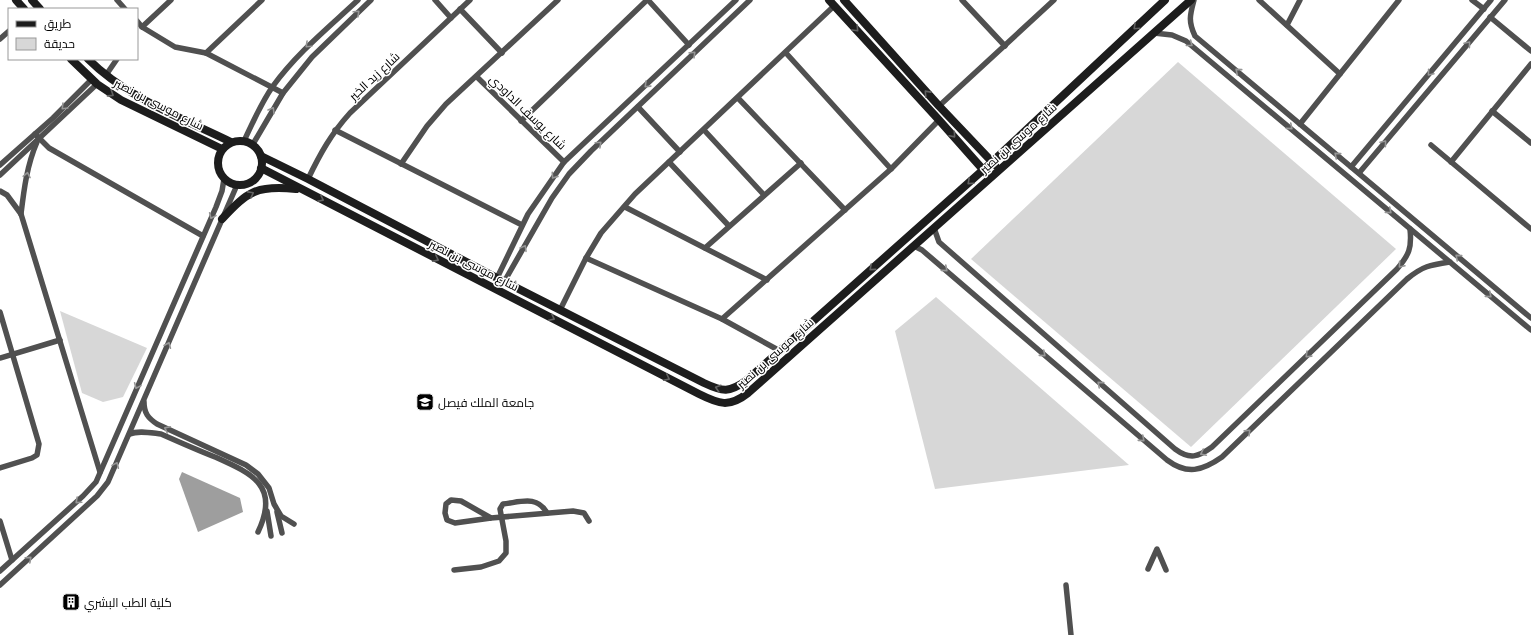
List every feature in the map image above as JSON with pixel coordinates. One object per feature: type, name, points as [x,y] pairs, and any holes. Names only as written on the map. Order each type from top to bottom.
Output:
[{"type":"street","points":[[16,0],[23,8]]},
{"type":"street","points":[[32,0],[39,8]]},
{"type":"street","points":[[117,0],[124,8]]},
{"type":"street","points":[[171,0],[139,26],[175,47],[206,53],[283,93]]},
{"type":"street","points":[[206,53],[262,0]]},
{"type":"street","points":[[244,141],[272,87],[284,72],[305,48],[358,0]]},
{"type":"street","points":[[253,144],[283,93],[312,57],[371,0]]},
{"type":"street","points":[[435,0],[451,18]]},
{"type":"street","name":"شارع زيد الخير","points":[[308,179],[335,130],[350,113],[470,0]]},
{"type":"street","points":[[401,164],[426,126],[446,104],[477,77],[558,0]]},
{"type":"street","points":[[521,121],[648,0],[689,45]]},
{"type":"street","points":[[501,280],[522,225],[564,162],[735,0]]},
{"type":"street","points":[[501,280],[552,198],[569,174],[750,0]]},
{"type":"street","points":[[844,0],[939,106],[1000,170]]},
{"type":"street","points":[[962,0],[1005,46]]},
{"type":"street","points":[[939,106],[1054,0]]},
{"type":"street","name":"شارع موسى بن نصير","points":[[261,156],[704,383],[725,390],[737,387],[780,350],[992,162],[1165,0]]},
{"type":"street","name":"شارع موسى بن نصير","points":[[261,168],[715,402],[722,403],[735,401],[748,393],[1190,0]]},
{"type":"street","points":[[1194,0],[1190,18],[1195,36],[1531,318]]},
{"type":"street","points":[[1259,0],[1340,74]]},
{"type":"street","points":[[1286,25],[1300,0]]},
{"type":"street","points":[[1300,124],[1399,0]]},
{"type":"street","points":[[1472,0],[1484,9]]},
{"type":"street","points":[[1351,167],[1491,0]]},
{"type":"street","points":[[1359,173],[1505,0]]},
{"type":"street","points":[[560,310],[586,258],[601,233],[635,194],[786,53],[832,3],[990,178]]},
{"type":"street","points":[[460,10],[502,53]]},
{"type":"street","points":[[1490,17],[1531,51]]},
{"type":"street","points":[[0,39],[8,32]]},
{"type":"street","points":[[1154,33],[1172,35],[1186,41],[1531,330]]},
{"type":"street","points":[[786,53],[891,169]]},
{"type":"street","name":"شارع موسى بن نصير","points":[[72,60],[94,82],[126,103],[222,149]]},
{"type":"street","name":"شارع موسى بن نصير","points":[[89,60],[106,75],[145,100],[231,142]]},
{"type":"street","points":[[106,75],[116,60]]},
{"type":"street","points":[[1451,162],[1531,64]]},
{"type":"street","name":"شارع يوسف الداودي","points":[[477,77],[564,162]]},
{"type":"street","points":[[0,175],[37,136],[94,82]]},
{"type":"street","points":[[738,98],[845,210]]},
{"type":"street","points":[[638,107],[680,152]]},
{"type":"street","points":[[1492,111],[1531,143]]},
{"type":"street","points":[[616,114],[623,121]]},
{"type":"street","points":[[722,319],[891,169],[939,120]]},
{"type":"street","points":[[335,130],[522,225]]},
{"type":"street","points":[[704,130],[764,195]]},
{"type":"street","points":[[0,165],[37,136]]},
{"type":"street","points":[[37,136],[23,192],[22,214],[100,472]]},
{"type":"street","points":[[37,136],[56,152],[203,236]]},
{"type":"street","points":[[244,141],[253,144],[258,150],[261,156],[261,168],[257,177],[251,182],[244,185],[237,185],[224,179],[220,173],[217,159],[222,149],[231,142],[244,141]]},
{"type":"street","points":[[1431,145],[1531,229]]},
{"type":"street","points":[[669,162],[729,226]]},
{"type":"street","points":[[705,248],[801,163]]},
{"type":"street","points":[[0,571],[83,496],[96,482],[203,236],[222,191],[224,179]]},
{"type":"street","points":[[0,585],[97,496],[108,482],[237,185]]},
{"type":"street","points":[[222,219],[239,201],[251,193],[263,188],[272,187],[302,189]]},
{"type":"street","points":[[0,191],[7,196],[22,214]]},
{"type":"street","points":[[624,207],[767,280]]},
{"type":"street","points":[[934,228],[939,242],[1175,449],[1189,457],[1204,454],[1212,447],[1397,269],[1407,258],[1410,250],[1412,240],[1410,229]]},
{"type":"street","points":[[914,246],[922,250],[1167,460],[1175,466],[1192,470],[1202,469],[1211,465],[1222,457],[1407,279],[1420,269],[1432,264],[1450,262]]},
{"type":"street","points":[[586,258],[722,319],[780,350]]},
{"type":"street","points":[[0,312],[40,444],[37,455],[0,468]]},
{"type":"street","points":[[0,358],[60,340]]},
{"type":"street","points":[[144,400],[144,410],[149,419],[246,465],[258,474],[269,488],[282,533]]},
{"type":"street","points":[[129,435],[135,432],[161,434],[249,473],[261,486],[265,497],[271,536]]},
{"type":"street","points":[[491,518],[461,501],[451,500],[446,504],[445,513],[447,520],[455,524],[491,518],[573,510],[584,513],[589,521]]},
{"type":"street","points":[[454,570],[481,567],[499,561],[506,553],[506,541],[500,509],[503,504],[533,500],[543,506],[547,513]]},
{"type":"street","points":[[275,505],[281,516],[294,524]]},
{"type":"street","points":[[258,532],[264,519],[266,508]]},
{"type":"street","points":[[0,521],[12,560]]},
{"type":"street","points":[[1148,569],[1157,549],[1166,570]]},
{"type":"street","points":[[1066,585],[1071,635]]},
{"type":"green space","points":[[1178,62],[1396,249],[1191,447],[971,259]]},
{"type":"green space","points":[[936,297],[1129,465],[935,489],[895,331]]},
{"type":"green space","points":[[60,311],[147,348],[123,397],[103,402],[82,393]]},
{"type":"shaded area","points":[[182,472],[240,498],[243,512],[198,532],[179,479]]},
{"type":"place","name":"جامعة الملك فيصل","points":[[425,402]]},
{"type":"place","name":"كلية الطب البشري","points":[[71,602]]}]
